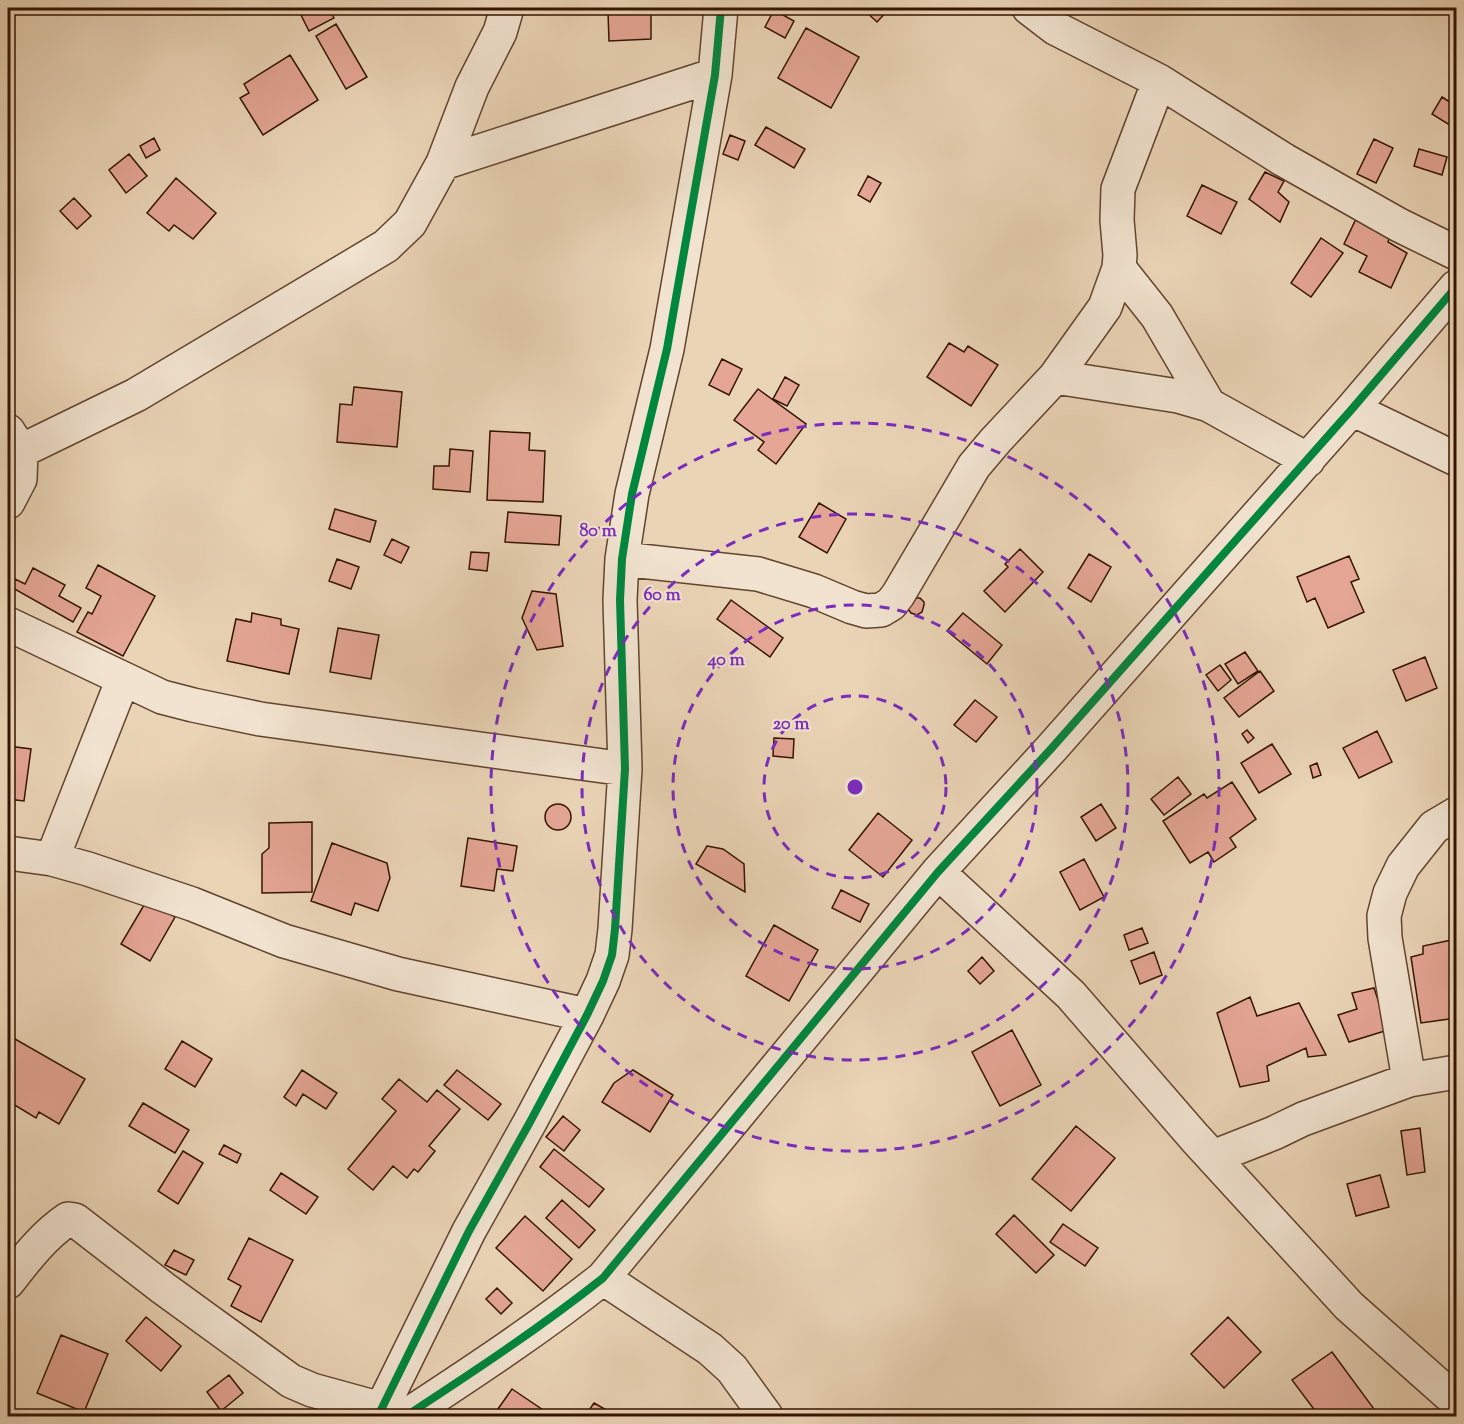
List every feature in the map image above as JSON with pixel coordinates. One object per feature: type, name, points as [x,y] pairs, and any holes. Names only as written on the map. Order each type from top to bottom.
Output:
[{"type":"street","points":[[8,502],[20,479],[14,441],[136,395],[386,246],[410,223],[443,163],[472,87],[500,32],[507,8]]},
{"type":"street","points":[[389,1414],[469,1231],[587,1015],[612,955],[626,769],[620,600],[622,559],[632,494],[667,349],[715,75],[721,8]]},
{"type":"street","points":[[1029,8],[1055,28],[1159,81],[1284,160],[1399,225],[1456,253]]},
{"type":"street","points":[[443,163],[715,75]]},
{"type":"street","points":[[622,559],[758,574],[814,591],[867,611],[880,610],[891,604],[974,466],[1055,377],[1105,307],[1119,268],[1118,189],[1159,81]]},
{"type":"street","points":[[1119,268],[1157,316],[1209,405]]},
{"type":"street","points":[[8,1282],[57,1226],[68,1219],[75,1220],[163,1288],[291,1381],[312,1390],[389,1414],[502,1353],[603,1278],[938,872],[1050,750],[1308,460],[1456,286]]},
{"type":"street","points":[[1055,377],[1178,396],[1209,405],[1308,460]]},
{"type":"street","points":[[1352,409],[1456,459]]},
{"type":"street","points":[[8,624],[162,697],[193,705],[260,719],[626,769]]},
{"type":"street","points":[[52,859],[123,679]]},
{"type":"street","points":[[1409,1080],[1385,938],[1384,916],[1390,893],[1403,866],[1434,827],[1456,814]]},
{"type":"street","points":[[8,853],[52,859],[88,869],[192,904],[284,941],[398,974],[587,1015]]},
{"type":"street","points":[[938,872],[1071,995],[1195,1138],[1349,1306],[1456,1401]]},
{"type":"street","points":[[1213,1157],[1303,1119],[1409,1080],[1456,1072]]},
{"type":"street","points":[[603,1278],[710,1349],[732,1369],[766,1416]]},
{"type":"building","points":[[310,8],[329,8],[334,18],[309,31],[300,13]]},
{"type":"building","points":[[615,8],[651,8],[651,39],[609,41],[608,12],[615,12]]},
{"type":"building","points":[[862,8],[890,8],[877,22]]},
{"type":"building","points":[[774,10],[794,21],[785,38],[765,27]]},
{"type":"building","points":[[336,24],[367,77],[346,89],[316,36]]},
{"type":"building","points":[[806,28],[859,57],[831,108],[778,78]]},
{"type":"building","points":[[290,55],[318,100],[263,135],[240,98],[249,93],[244,84]]},
{"type":"building","points":[[1442,97],[1456,106],[1456,129],[1432,114]]},
{"type":"building","points":[[766,127],[805,149],[794,168],[755,145]]},
{"type":"building","points":[[730,135],[745,141],[738,160],[723,154]]},
{"type":"building","points":[[154,138],[160,150],[146,158],[140,146]]},
{"type":"building","points":[[1374,139],[1393,148],[1376,183],[1357,174]]},
{"type":"building","points":[[1419,149],[1447,157],[1442,175],[1414,166]]},
{"type":"building","points":[[129,154],[147,176],[126,193],[109,170]]},
{"type":"building","points":[[1265,172],[1284,181],[1278,192],[1289,202],[1280,222],[1249,199]]},
{"type":"building","points":[[868,176],[881,183],[870,202],[858,195]]},
{"type":"building","points":[[176,178],[216,213],[193,239],[174,225],[169,231],[147,213]]},
{"type":"building","points":[[1202,185],[1237,202],[1221,234],[1187,216]]},
{"type":"building","points":[[74,198],[91,216],[77,229],[60,211]]},
{"type":"building","points":[[1356,219],[1390,236],[1388,242],[1407,253],[1391,288],[1359,272],[1367,256],[1344,244]]},
{"type":"building","points":[[1321,238],[1343,253],[1311,297],[1291,283]]},
{"type":"building","points":[[949,343],[964,352],[968,346],[998,365],[971,406],[927,377]]},
{"type":"building","points":[[722,359],[742,369],[729,395],[709,385]]},
{"type":"building","points":[[785,377],[799,385],[787,406],[773,399]]},
{"type":"building","points":[[354,387],[402,392],[397,447],[337,442],[340,404],[352,405]]},
{"type":"building","points":[[758,389],[806,424],[776,464],[758,450],[764,442],[734,420]]},
{"type":"building","points":[[490,431],[530,433],[529,450],[545,451],[543,502],[487,500]]},
{"type":"building","points":[[450,449],[473,451],[470,492],[433,489],[434,466],[449,466]]},
{"type":"building","points":[[819,503],[846,519],[827,553],[799,537]]},
{"type":"building","points":[[335,509],[376,521],[370,542],[329,529]]},
{"type":"building","points":[[508,512],[561,516],[559,545],[505,542]]},
{"type":"building","points":[[392,539],[409,547],[401,563],[384,555]]},
{"type":"building","points":[[1020,549],[1043,572],[1005,612],[984,591],[1008,567],[1005,564]]},
{"type":"building","points":[[471,552],[489,553],[487,571],[469,569]]},
{"type":"building","points":[[1089,554],[1111,567],[1091,602],[1068,588]]},
{"type":"building","points":[[1349,556],[1359,579],[1351,582],[1364,612],[1328,628],[1315,598],[1307,602],[1297,577]]},
{"type":"building","points":[[337,559],[359,567],[351,589],[329,581]]},
{"type":"building","points":[[98,565],[155,596],[123,656],[77,632],[88,612],[92,614],[101,596],[86,588]]},
{"type":"building","points":[[33,568],[65,585],[59,596],[81,608],[73,622],[11,587],[15,579],[25,584]]},
{"type":"building","points":[[532,591],[556,594],[563,646],[537,650],[522,618]]},
{"type":"building","points":[[914,598],[920,598],[924,602],[922,612],[917,615],[908,609]]},
{"type":"building","points":[[731,600],[783,638],[770,657],[717,619]]},
{"type":"building","points":[[252,613],[281,619],[281,625],[299,629],[289,674],[227,661],[236,619],[251,622]]},
{"type":"building","points":[[963,613],[1002,645],[987,664],[947,631]]},
{"type":"building","points":[[338,628],[379,635],[371,679],[330,672]]},
{"type":"building","points":[[1245,652],[1258,671],[1238,684],[1225,664]]},
{"type":"building","points":[[1425,657],[1437,688],[1406,701],[1393,670]]},
{"type":"building","points":[[1220,665],[1231,680],[1218,691],[1206,675]]},
{"type":"building","points":[[1260,671],[1274,691],[1239,717],[1224,698]]},
{"type":"building","points":[[975,700],[997,717],[976,742],[954,725]]},
{"type":"building","points":[[1247,730],[1254,738],[1248,743],[1242,734]]},
{"type":"building","points":[[1377,731],[1392,762],[1359,778],[1343,748]]},
{"type":"building","points":[[774,738],[794,739],[793,758],[773,756]]},
{"type":"building","points":[[1272,744],[1291,774],[1259,793],[1241,763]]},
{"type":"building","points":[[8,746],[31,749],[24,801],[8,799]]},
{"type":"building","points":[[1317,763],[1321,775],[1313,778],[1310,766]]},
{"type":"building","points":[[1178,777],[1191,794],[1164,815],[1151,799]]},
{"type":"building","points":[[1232,782],[1256,819],[1230,838],[1236,847],[1214,862],[1208,852],[1190,863],[1163,821],[1204,794],[1207,798]]},
{"type":"building","points":[[558,804],[567,808],[571,817],[567,826],[558,830],[549,826],[545,817],[549,808]]},
{"type":"building","points":[[1101,804],[1116,828],[1096,841],[1081,817]]},
{"type":"building","points":[[878,813],[912,840],[883,877],[849,850]]},
{"type":"building","points":[[312,822],[312,892],[262,893],[262,854],[269,848],[269,823]]},
{"type":"building","points":[[468,838],[517,846],[513,871],[497,869],[494,891],[461,886]]},
{"type":"building","points":[[332,843],[387,863],[390,878],[378,911],[355,903],[351,915],[311,901]]},
{"type":"building","points":[[707,846],[723,849],[744,864],[745,892],[696,864]]},
{"type":"building","points":[[1084,859],[1104,897],[1080,910],[1060,872]]},
{"type":"building","points":[[841,890],[869,904],[860,922],[832,908]]},
{"type":"building","points":[[147,900],[175,917],[150,961],[121,944]]},
{"type":"building","points":[[774,925],[818,950],[789,1001],[746,976]]},
{"type":"building","points":[[1142,928],[1148,943],[1129,950],[1124,935]]},
{"type":"building","points":[[1456,939],[1456,1018],[1421,1023],[1411,957],[1423,954],[1423,946]]},
{"type":"building","points":[[1154,952],[1162,975],[1140,984],[1131,961]]},
{"type":"building","points":[[982,957],[994,971],[980,984],[968,971]]},
{"type":"building","points":[[1374,988],[1388,1030],[1349,1042],[1338,1015],[1357,1009],[1352,993]]},
{"type":"building","points":[[1250,997],[1257,1016],[1299,1003],[1326,1055],[1308,1057],[1306,1048],[1267,1066],[1269,1081],[1240,1087],[1217,1013]]},
{"type":"building","points":[[1012,1030],[1041,1085],[1000,1106],[972,1052]]},
{"type":"building","points":[[8,1035],[85,1079],[59,1124],[39,1112],[36,1118],[8,1101]]},
{"type":"building","points":[[182,1041],[212,1059],[195,1087],[165,1069]]},
{"type":"building","points":[[302,1070],[337,1093],[326,1109],[303,1094],[296,1106],[284,1097]]},
{"type":"building","points":[[457,1070],[501,1104],[488,1120],[444,1085]]},
{"type":"building","points":[[633,1070],[673,1095],[650,1132],[602,1102],[614,1083]]},
{"type":"building","points":[[399,1079],[427,1102],[437,1090],[460,1109],[429,1146],[435,1151],[418,1172],[414,1169],[407,1178],[393,1166],[373,1190],[348,1169],[396,1111],[382,1099]]},
{"type":"building","points":[[143,1103],[189,1130],[175,1153],[129,1126]]},
{"type":"building","points":[[1456,1110],[1456,1136],[1455,1136],[1453,1111]]},
{"type":"building","points":[[563,1116],[580,1130],[564,1151],[546,1137]]},
{"type":"building","points":[[1076,1126],[1115,1158],[1071,1211],[1032,1179]]},
{"type":"building","points":[[1420,1128],[1425,1172],[1407,1175],[1401,1131]]},
{"type":"building","points":[[224,1145],[241,1154],[237,1163],[219,1154]]},
{"type":"building","points":[[554,1149],[604,1189],[589,1207],[540,1167]]},
{"type":"building","points":[[183,1151],[203,1163],[178,1204],[158,1191]]},
{"type":"building","points":[[281,1173],[318,1197],[306,1214],[270,1190]]},
{"type":"building","points":[[1380,1175],[1389,1207],[1356,1216],[1347,1184]]},
{"type":"building","points":[[562,1200],[595,1230],[579,1248],[546,1218]]},
{"type":"building","points":[[1014,1215],[1054,1255],[1036,1273],[996,1234]]},
{"type":"building","points":[[525,1216],[572,1259],[543,1291],[496,1248]]},
{"type":"building","points":[[1063,1224],[1098,1248],[1085,1266],[1050,1242]]},
{"type":"building","points":[[249,1238],[293,1260],[261,1322],[231,1306],[241,1286],[228,1279]]},
{"type":"building","points":[[174,1250],[194,1260],[186,1275],[165,1265]]},
{"type":"building","points":[[497,1288],[512,1303],[501,1314],[486,1299]]},
{"type":"building","points":[[146,1317],[181,1346],[161,1371],[126,1341]]},
{"type":"building","points":[[1228,1317],[1261,1352],[1224,1388],[1191,1354]]},
{"type":"building","points":[[61,1335],[108,1354],[84,1412],[37,1393]]},
{"type":"building","points":[[1332,1352],[1374,1409],[1365,1416],[1319,1416],[1292,1380]]},
{"type":"building","points":[[229,1375],[243,1393],[221,1411],[207,1392]]},
{"type":"building","points":[[512,1389],[552,1416],[493,1416]]},
{"type":"building","points":[[594,1403],[617,1416],[585,1416]]},
{"type":"cycle path","points":[[378,1416],[469,1231],[587,1015],[612,955],[625,769],[620,600],[622,559],[632,494],[667,349],[715,75],[721,8]]},
{"type":"cycle path","points":[[406,1416],[531,1332],[603,1278],[938,872],[1050,750],[1352,409],[1456,287]]}]
